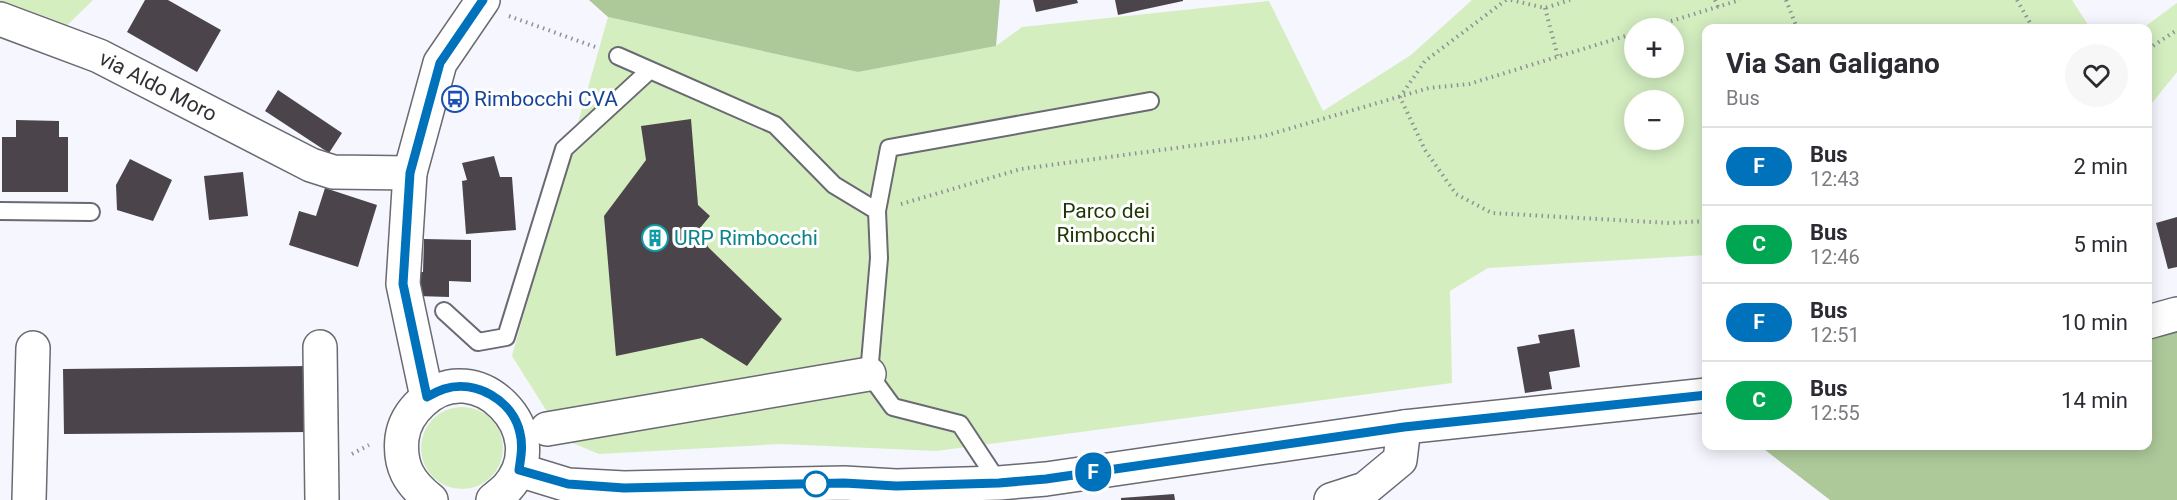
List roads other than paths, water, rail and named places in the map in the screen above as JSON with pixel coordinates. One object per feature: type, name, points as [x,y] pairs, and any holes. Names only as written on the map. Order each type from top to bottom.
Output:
[{"type":"street","points":[[427,397],[403,284],[410,173],[440,63],[493,7]]},
{"type":"street","name":"via Aldo Moro","points":[[0,19],[99,56],[311,165],[333,172],[410,173]]},
{"type":"street","points":[[2152,321],[2177,314]]},
{"type":"street","points":[[320,347],[322,500]]},
{"type":"street","points":[[29,500],[33,348]]},
{"type":"street","points":[[547,429],[870,374]]},
{"type":"street","points":[[431,500],[417,489],[405,471],[401,450],[403,429],[412,411],[427,397],[444,389],[464,386],[483,390],[499,400],[513,414],[520,431],[522,451],[519,470],[508,487],[493,500]]},
{"type":"street","points":[[519,470],[568,484],[624,488],[844,483],[893,493],[1046,479],[1404,427],[1702,396]]},
{"type":"street","points":[[1331,500],[1365,489],[1400,460],[1404,427]]},
{"type":"lane","points":[[618,56],[775,125],[834,185],[877,211]]},
{"type":"lane","points":[[444,311],[478,342],[506,337],[564,149],[650,70]]},
{"type":"lane","points":[[999,483],[960,424],[893,407],[870,374],[879,258],[877,211],[889,148],[1150,101]]},
{"type":"lane","points":[[0,211],[91,212]]},
{"type":"place","name":"Rimbocchi CVA","points":[[455,99]]},
{"type":"place","name":"URP Rimbocchi","points":[[655,238]]},
{"type":"park label","name":"Parco dei Rimbocchi","points":[[1106,223]]}]
